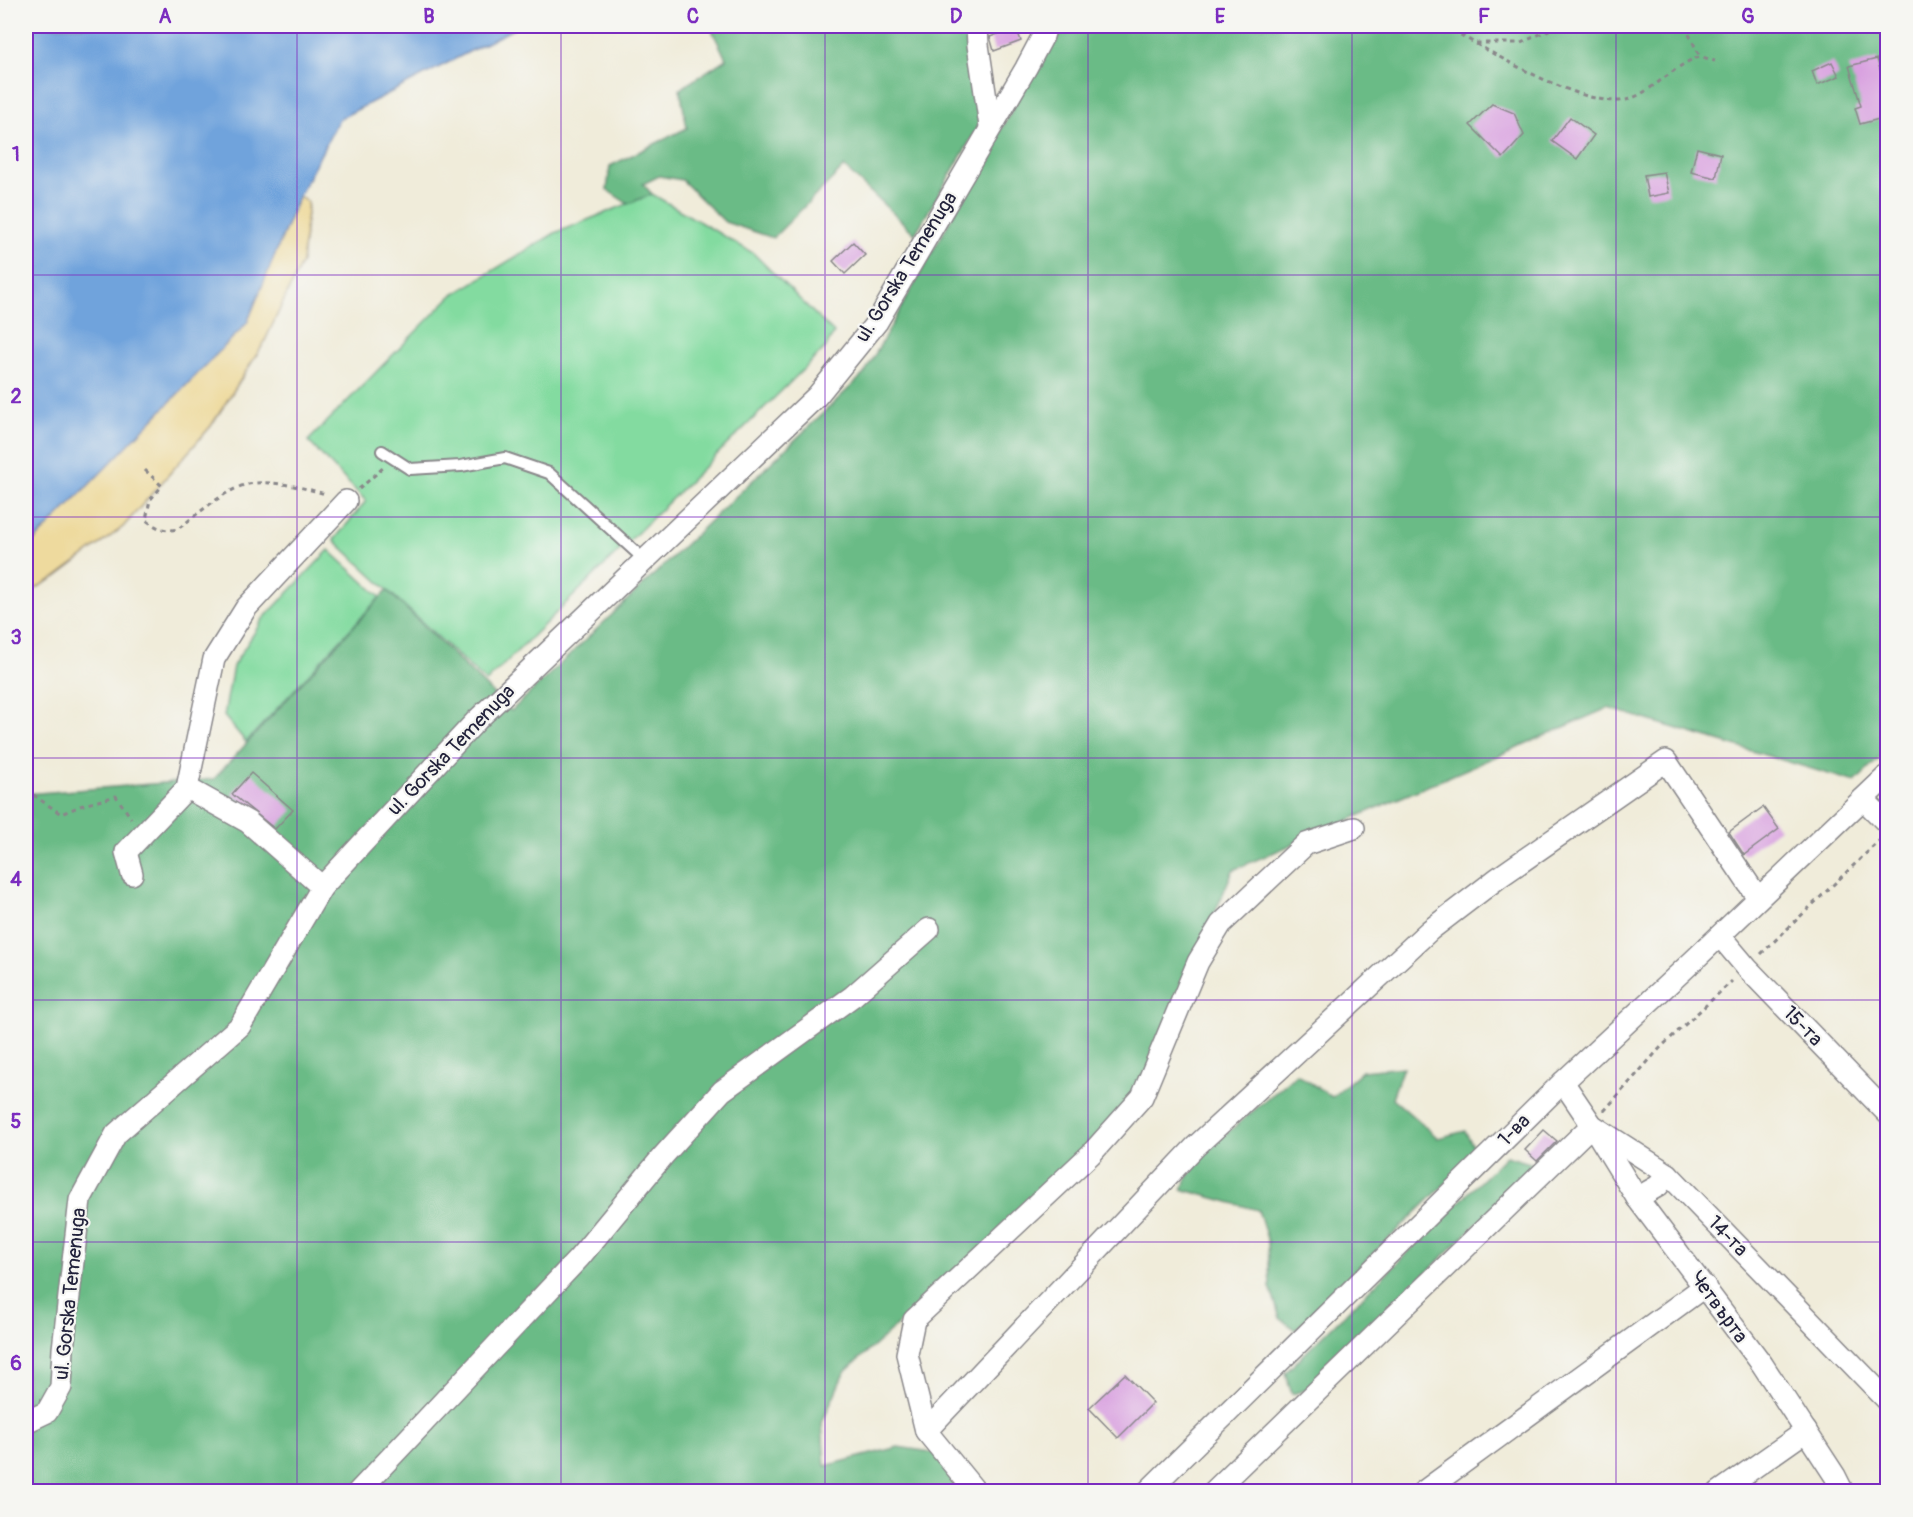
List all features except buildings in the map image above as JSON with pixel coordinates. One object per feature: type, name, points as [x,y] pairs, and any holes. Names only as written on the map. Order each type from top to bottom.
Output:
[{"type":"street","points":[[977,26],[990,126]]},
{"type":"street","name":"ul. Gorska Temenuga","points":[[26,1422],[47,1412],[61,1387],[63,1349],[80,1200],[116,1134],[240,1026],[322,887],[477,720],[817,396],[877,322],[1026,68],[1046,26]]},
{"type":"street","points":[[132,874],[126,852],[187,788],[214,659],[246,608],[346,501]]},
{"type":"street","points":[[926,1431],[1195,1148],[1430,930],[1498,878],[1666,761],[1758,898]]},
{"type":"street","name":"1-ва","points":[[1147,1491],[1563,1082],[1720,936],[1887,775]]},
{"type":"street","points":[[187,788],[248,822],[322,887]]},
{"type":"street","points":[[1863,799],[1887,824]]},
{"type":"street","points":[[976,1491],[926,1431],[907,1354],[914,1320],[1091,1154],[1142,1097],[1198,962],[1221,924],[1306,844],[1354,828]]},
{"type":"street","points":[[358,1491],[579,1258],[663,1156],[722,1092],[853,996],[929,929]]},
{"type":"street","name":"15-та","points":[[1720,936],[1747,968],[1887,1114]]},
{"type":"street","name":"14-та","points":[[1563,1082],[1592,1125],[1668,1174],[1887,1401]]},
{"type":"street","points":[[1213,1491],[1592,1125]]},
{"type":"street","name":"Четвърта","points":[[1592,1125],[1637,1198],[1762,1365],[1843,1491]]},
{"type":"street","points":[[1637,1198],[1658,1186],[1668,1174]]},
{"type":"street","points":[[1423,1491],[1705,1286]]},
{"type":"street","points":[[1719,1491],[1806,1431]]},
{"type":"lane","points":[[382,451],[410,469],[461,466],[505,459],[549,473],[644,561]]},
{"type":"path","points":[[1445,26],[1544,81],[1606,99],[1626,100],[1639,95],[1684,64],[1700,57],[1715,61]]},
{"type":"path","points":[[1475,43],[1521,43],[1554,26]]},
{"type":"path","points":[[1685,26],[1700,57]]},
{"type":"path","points":[[346,501],[394,458]]},
{"type":"path","points":[[145,470],[162,486],[150,500],[146,520],[166,531],[178,529],[239,486],[257,482],[308,489]]},
{"type":"path","points":[[26,790],[62,814],[80,806],[116,796],[131,818],[137,840]]},
{"type":"green space","points":[[710,26],[968,26],[979,126],[915,234],[844,167],[773,238],[725,222],[682,180],[659,176],[643,184],[652,194],[628,204],[607,190],[610,166],[687,128],[680,89],[726,59]]},
{"type":"green space","points":[[1059,26],[1887,26],[1887,751],[1855,782],[1608,708],[1233,870],[1137,1097],[1032,1204],[844,1373],[822,1423],[825,1466],[898,1447],[938,1453],[968,1491],[26,1492],[26,794],[214,779],[387,590],[511,711],[864,374]]},
{"type":"green space","points":[[652,194],[753,253],[834,333],[826,347],[486,682],[334,540],[366,501],[308,441],[451,296],[555,233]]},
{"type":"green space","points":[[329,550],[380,597],[246,742],[224,716],[233,666],[263,619]]},
{"type":"green space","points":[[1403,1067],[1392,1098],[1438,1138],[1465,1131],[1477,1153],[1295,1330],[1280,1318],[1270,1287],[1268,1242],[1258,1210],[1181,1189],[1201,1155],[1297,1074],[1332,1097],[1362,1071]]},
{"type":"green space","points":[[1506,1156],[1537,1165],[1306,1390],[1292,1394],[1285,1373]]},
{"type":"sand","points":[[299,196],[308,202],[302,262],[263,345],[211,426],[123,527],[56,577],[26,594],[26,546],[35,540],[247,323]]},
{"type":"water","points":[[26,26],[519,26],[339,119],[299,196],[247,323],[35,540],[26,546]]}]
